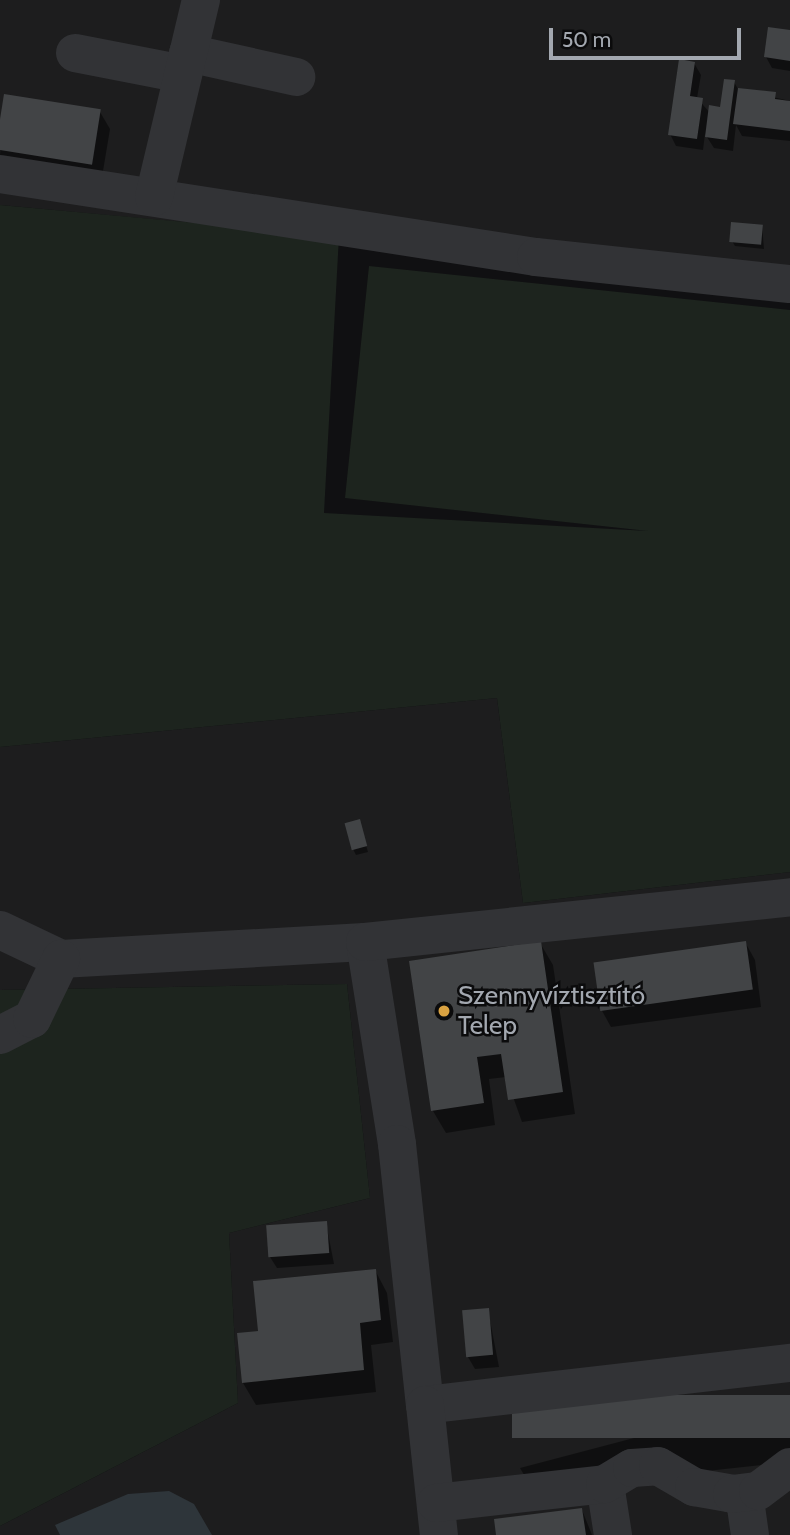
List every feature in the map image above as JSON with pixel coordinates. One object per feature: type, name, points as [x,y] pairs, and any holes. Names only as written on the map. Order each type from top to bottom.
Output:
[{"type":"street","points":[[154,197],[201,0]]},
{"type":"street","points":[[75,53],[296,78]]},
{"type":"street","points":[[0,174],[536,257],[790,285]]},
{"type":"street","points":[[0,930],[61,959],[365,942],[790,897]]},
{"type":"street","points":[[365,942],[397,1144],[438,1519],[605,1484],[632,1468],[658,1466],[694,1487],[744,1493],[758,1491],[790,1467]]},
{"type":"street","points":[[0,1035],[32,1019],[61,959]]},
{"type":"street","points":[[425,1405],[790,1363]]},
{"type":"street","points":[[605,1484],[613,1535]]},
{"type":"street","points":[[744,1493],[750,1535]]},
{"type":"shaded area","points":[[0,0],[790,0],[790,279],[0,205]]},
{"type":"shaded area","points":[[0,205],[339,236],[324,513],[648,531],[345,498],[369,266],[790,310],[790,872],[523,903],[497,698],[0,747]]},
{"type":"shaded area","points":[[497,698],[523,903],[790,872],[790,1535],[0,1535],[0,1526],[238,1403],[229,1233],[370,1198],[347,984],[0,990],[0,747]]},
{"type":"shaded area","points":[[347,984],[370,1198],[229,1233],[238,1403],[0,1526],[0,990]]},
{"type":"shaded area","points":[[169,1491],[194,1504],[212,1535],[60,1535],[55,1525],[128,1494]]},
{"type":"building","points":[[768,27],[790,30],[790,61],[764,57]]},
{"type":"building","points":[[679,59],[695,62],[690,96],[703,98],[697,139],[668,135]]},
{"type":"building","points":[[724,79],[735,80],[727,140],[705,137],[709,105],[720,107]]},
{"type":"building","points":[[738,88],[776,92],[775,99],[790,101],[790,131],[733,124]]},
{"type":"building","points":[[4,94],[101,109],[92,165],[0,150],[0,119]]},
{"type":"building","points":[[731,222],[763,225],[761,245],[729,242]]},
{"type":"building","points":[[360,819],[367,846],[352,850],[345,823]]},
{"type":"building","name":"Szennyvíztisztító Telep","points":[[541,941],[563,1092],[508,1100],[501,1054],[477,1057],[484,1103],[431,1111],[409,961]]},
{"type":"building","points":[[746,941],[753,990],[600,1011],[593,962]]},
{"type":"building","points":[[327,1221],[329,1253],[268,1257],[266,1225]]},
{"type":"building","points":[[376,1269],[381,1320],[360,1323],[364,1370],[242,1383],[237,1333],[258,1331],[253,1281]]},
{"type":"building","points":[[489,1308],[493,1355],[466,1357],[462,1310]]},
{"type":"building","points":[[512,1395],[790,1395],[790,1438],[512,1438]]},
{"type":"building","points":[[582,1508],[586,1535],[496,1535],[494,1519]]},
{"type":"place","name":"Szennyvíztisztító Telep","points":[[444,1011]]}]
